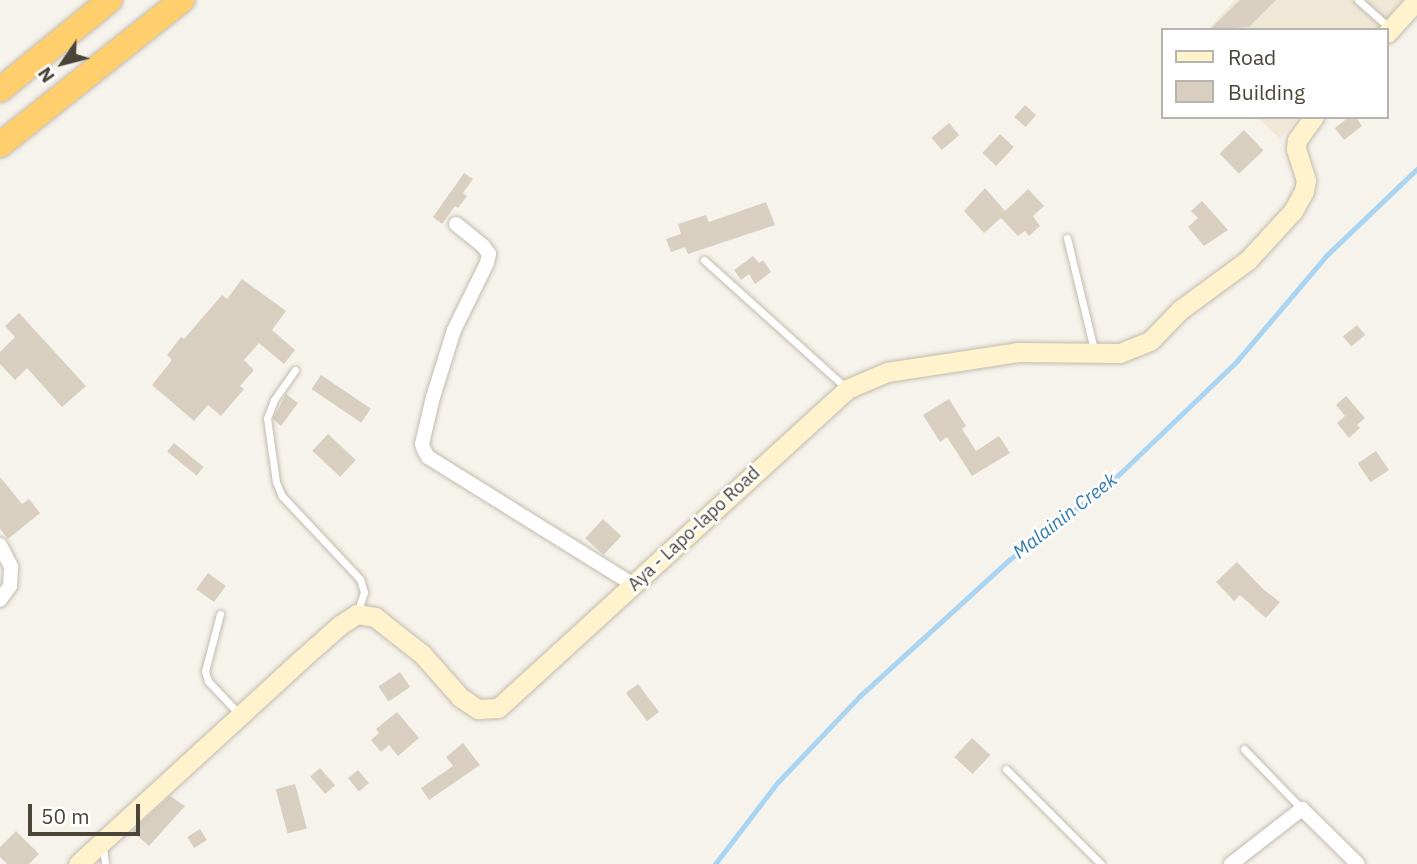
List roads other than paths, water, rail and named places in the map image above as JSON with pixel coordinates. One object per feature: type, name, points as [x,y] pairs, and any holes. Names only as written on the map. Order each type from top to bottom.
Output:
[{"type":"highway","points":[[0,90],[110,0]]},
{"type":"highway","points":[[0,145],[183,0]]},
{"type":"street","points":[[1389,31],[1417,0]]},
{"type":"street","name":"Aya - Lapo-lapo Road","points":[[357,614],[375,617],[422,654],[460,697],[478,709],[498,708],[847,389],[887,372],[1017,352],[1120,353],[1150,341],[1180,310],[1222,282],[1274,235],[1304,191],[1306,180],[1296,149],[1297,141],[1313,119]]},
{"type":"street","points":[[456,224],[489,254],[454,330],[433,397],[422,444],[424,450],[428,457],[634,584]]},
{"type":"street","points":[[0,545],[11,567],[10,586],[0,600]]},
{"type":"street","points":[[78,864],[340,625],[357,614]]},
{"type":"street","points":[[1231,864],[1303,809],[1357,864]]},
{"type":"lane","points":[[1358,0],[1386,28]]},
{"type":"lane","points":[[1067,238],[1095,352]]},
{"type":"lane","points":[[704,260],[847,389]]},
{"type":"lane","points":[[295,370],[274,400],[267,418],[276,482],[282,496],[360,579],[364,592],[357,614]]},
{"type":"lane","points":[[220,614],[205,671],[208,681],[240,716]]},
{"type":"lane","points":[[1244,749],[1303,809]]},
{"type":"lane","points":[[1006,769],[1101,864]]},
{"type":"lane","points":[[102,843],[105,864]]},
{"type":"waterway","name":"Malainin Creek","points":[[715,864],[778,782],[860,696],[1009,560],[1110,483],[1237,361],[1327,255],[1417,169]]}]
